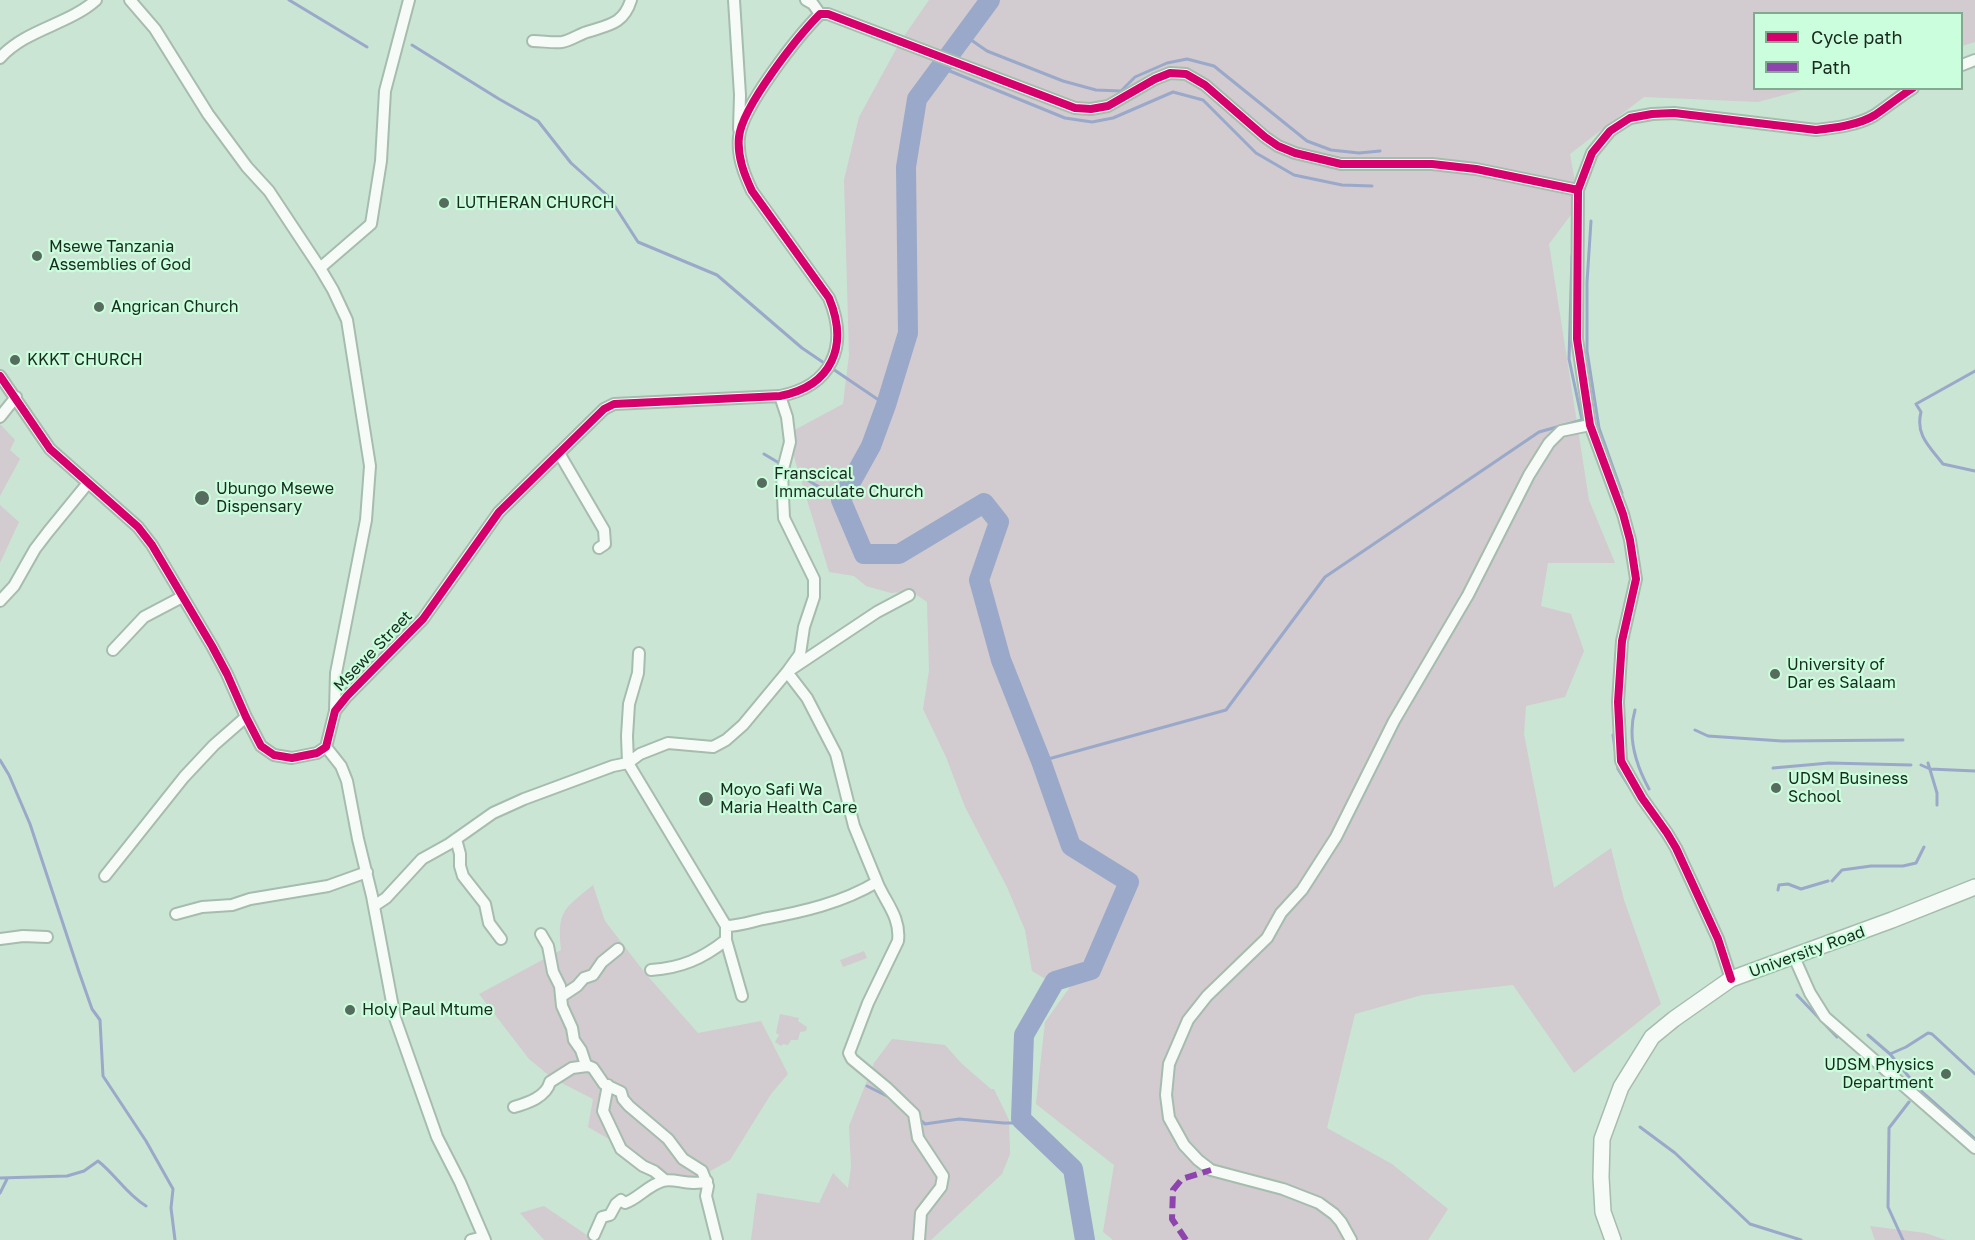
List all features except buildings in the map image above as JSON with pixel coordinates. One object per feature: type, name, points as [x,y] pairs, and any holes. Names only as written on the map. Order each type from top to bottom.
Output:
[{"type":"street","points":[[0,58],[5,52],[34,33],[72,18],[96,0]]},
{"type":"street","points":[[130,0],[155,29],[196,97],[248,167],[269,191],[320,268],[347,320],[370,466],[366,520],[336,674],[335,711]]},
{"type":"street","points":[[320,268],[371,224],[381,161],[385,91],[410,0]]},
{"type":"street","points":[[533,41],[565,42],[586,32],[611,25],[624,16],[631,0]]},
{"type":"street","points":[[734,0],[740,95],[739,134]]},
{"type":"street","points":[[739,134],[759,93],[800,36],[814,5],[828,14],[1075,108],[1091,109],[1108,106],[1155,79],[1170,73],[1186,74],[1205,85],[1278,146],[1295,153],[1341,164],[1432,164],[1476,169],[1578,190]]},
{"type":"street","points":[[1731,979],[1718,939],[1676,848],[1642,798],[1621,761],[1618,702],[1622,641],[1635,579],[1630,540],[1623,514],[1590,425],[1577,339],[1578,190],[1595,148],[1610,131],[1630,118],[1674,113],[1816,130],[1834,128],[1873,116],[1910,90]]},
{"type":"street","name":"Msewe Street","points":[[326,747],[335,711],[347,696],[423,619],[499,512],[595,416],[614,404],[780,396],[794,393],[824,374],[833,361],[839,327],[829,298],[752,191],[743,172],[739,134]]},
{"type":"street","points":[[0,376],[50,449],[138,527],[152,545],[227,674],[261,746],[274,754],[292,758],[317,753],[326,747],[344,773],[367,872],[395,1018],[434,1132],[460,1182],[484,1238],[471,1240]]},
{"type":"street","points":[[374,906],[386,898],[422,859],[493,813],[613,766],[628,763],[640,754],[668,743],[712,747],[726,740],[743,725],[787,672],[800,654],[804,627],[814,597],[814,579],[784,518],[782,473],[790,442],[787,417],[780,396]]},
{"type":"street","points":[[0,417],[16,397]]},
{"type":"street","points":[[1351,1240],[1341,1222],[1319,1203],[1283,1189],[1211,1170],[1184,1145],[1169,1118],[1166,1095],[1169,1064],[1188,1020],[1207,996],[1267,938],[1281,913],[1302,890],[1336,837],[1394,721],[1468,595],[1518,496],[1544,451],[1561,430],[1590,425]]},
{"type":"street","points":[[559,453],[604,531],[605,544],[599,549]]},
{"type":"street","points":[[0,601],[14,586],[35,549],[88,483]]},
{"type":"street","points":[[787,672],[877,612],[909,595]]},
{"type":"street","points":[[113,650],[144,617],[182,597]]},
{"type":"street","points":[[639,653],[639,673],[629,704],[628,763],[726,926],[726,940],[742,996]]},
{"type":"street","points":[[787,672],[807,698],[836,754],[854,826],[877,882],[896,918],[898,941],[868,1003],[849,1053],[852,1059],[914,1114],[918,1138],[943,1176],[941,1187],[921,1213],[919,1240]]},
{"type":"street","points":[[105,876],[183,777],[246,717]]},
{"type":"street","points":[[456,839],[464,876],[485,904],[489,921],[501,939]]},
{"type":"street","points":[[176,914],[202,908],[232,906],[250,899],[328,886],[367,872]]},
{"type":"street","points":[[726,926],[739,926],[797,914],[858,893],[877,882]]},
{"type":"street","name":"University Road","points":[[1613,1240],[1603,1212],[1602,1139],[1621,1086],[1652,1037],[1731,979],[1975,887]]},
{"type":"street","points":[[541,934],[548,946],[552,969],[560,984],[562,1006],[572,1026],[574,1040],[587,1066]]},
{"type":"street","points":[[0,939],[23,936],[47,937]]},
{"type":"street","points":[[651,970],[668,969],[690,963],[726,940]]},
{"type":"street","points":[[562,996],[577,987],[585,978],[594,975],[602,962],[618,949]]},
{"type":"street","points":[[1794,957],[1810,993],[1825,1017],[1975,1149]]},
{"type":"street","points":[[514,1107],[544,1093],[548,1090],[549,1082],[572,1068],[587,1066],[593,1068],[598,1078],[621,1092],[629,1106],[668,1139],[683,1159],[702,1171],[707,1181],[706,1196],[717,1240]]},
{"type":"street","points":[[608,1086],[603,1111],[621,1149],[665,1180],[689,1184],[707,1181]]},
{"type":"street","points":[[594,1235],[602,1217],[609,1216],[618,1202],[631,1201],[643,1190],[665,1180]]},
{"type":"shaded area","points":[[929,0],[1975,0],[1975,42],[1963,46],[1963,12],[1753,12],[1753,90],[1802,90],[1758,102],[1644,97],[1570,154],[1579,204],[1549,244],[1589,500],[1615,563],[1548,563],[1541,606],[1571,614],[1584,651],[1565,697],[1526,706],[1524,734],[1554,888],[1611,848],[1624,900],[1661,1004],[1574,1073],[1513,985],[1422,995],[1355,1014],[1327,1128],[1392,1164],[1448,1209],[1428,1240],[1113,1240],[1103,1232],[1114,1165],[1036,1104],[1045,1022],[1075,980],[1053,982],[1032,971],[1025,930],[1007,887],[965,807],[946,757],[923,709],[929,671],[927,602],[911,591],[891,593],[866,586],[854,576],[829,572],[787,434],[843,404],[849,355],[844,180],[859,117],[900,42]]},
{"type":"shaded area","points":[[0,424],[15,440],[10,450],[20,459],[0,496]]},
{"type":"shaded area","points":[[0,505],[19,522],[0,563]]},
{"type":"shaded area","points":[[593,885],[605,921],[645,973],[698,1033],[761,1021],[788,1074],[771,1094],[730,1160],[687,1184],[588,1127],[593,1099],[552,1078],[529,1059],[479,994],[561,950],[562,918],[569,906]]},
{"type":"shaded area","points":[[864,951],[867,958],[843,967],[840,960]]},
{"type":"shaded area","points":[[780,1014],[799,1018],[798,1021],[807,1027],[806,1031],[800,1032],[798,1040],[791,1040],[788,1045],[781,1046],[775,1042],[779,1035],[781,1036],[776,1033]]},
{"type":"shaded area","points":[[892,1039],[945,1045],[962,1064],[991,1089],[994,1089],[1009,1120],[1010,1154],[1002,1174],[931,1240],[751,1240],[757,1193],[819,1203],[833,1173],[848,1188],[851,1167],[849,1126],[874,1063]]},
{"type":"shaded area","points":[[544,1206],[594,1240],[544,1240],[520,1213]]},
{"type":"shaded area","points":[[1870,1226],[1925,1233],[1946,1240],[1875,1240]]},
{"type":"waterway","points":[[289,0],[367,47]]},
{"type":"waterway","points":[[990,0],[917,99],[906,167],[908,333],[871,446],[841,500],[864,554],[899,554],[984,503],[999,522],[979,580],[1001,660],[1041,761],[1071,846],[1129,882],[1091,970],[1055,981],[1024,1035],[1021,1119],[1073,1169],[1085,1240]]},
{"type":"waterway","points":[[964,35],[987,51],[1063,81],[1096,90],[1121,91],[1135,77],[1167,63],[1187,59],[1214,66],[1307,141],[1331,150],[1359,153],[1380,151]]},
{"type":"waterway","points":[[412,45],[538,121],[571,163],[609,197],[638,242],[717,275],[802,348],[886,405]]},
{"type":"waterway","points":[[940,67],[1065,118],[1092,122],[1113,118],[1173,92],[1203,100],[1256,153],[1294,175],[1342,185],[1372,186]]},
{"type":"waterway","points":[[1591,221],[1587,282],[1587,351],[1599,428],[1622,493]]},
{"type":"waterway","points":[[1041,761],[1226,710],[1325,577],[1539,432],[1582,420],[1569,359],[1572,256]]},
{"type":"waterway","points":[[1975,371],[1916,404],[1921,412],[1922,434],[1943,464],[1975,471]]},
{"type":"waterway","points":[[764,454],[841,500]]},
{"type":"waterway","points":[[1635,710],[1632,741],[1640,770],[1649,789]]},
{"type":"waterway","points":[[1695,730],[1708,736],[1782,741],[1903,740]]},
{"type":"waterway","points":[[1613,735],[1618,769],[1640,804]]},
{"type":"waterway","points":[[0,760],[30,824],[92,1009],[100,1020],[103,1076],[146,1141],[173,1189],[171,1208],[175,1240]]},
{"type":"waterway","points":[[1773,768],[1829,763],[1911,765]]},
{"type":"waterway","points":[[1928,763],[1937,793],[1937,805]]},
{"type":"waterway","points":[[1921,765],[1930,769],[1975,771]]},
{"type":"waterway","points":[[1832,881],[1842,870],[1916,863],[1924,847]]},
{"type":"waterway","points":[[1778,890],[1779,885],[1788,884],[1801,889],[1828,881]]},
{"type":"waterway","points":[[1797,995],[1837,1037]]},
{"type":"waterway","points":[[1890,1054],[1928,1033],[1932,1034],[1975,1074]]},
{"type":"waterway","points":[[1868,1035],[1890,1054],[1919,1089],[1975,1139]]},
{"type":"waterway","points":[[867,1086],[889,1097]]},
{"type":"waterway","points":[[1903,1240],[1888,1207],[1889,1128],[1909,1102]]},
{"type":"waterway","points":[[919,1119],[925,1124],[959,1119],[1026,1123]]},
{"type":"waterway","points":[[1640,1127],[1675,1153],[1750,1224],[1801,1240]]},
{"type":"waterway","points":[[0,1178],[67,1176],[84,1171],[98,1161],[146,1206]]},
{"type":"waterway","points":[[0,1193],[7,1179]]},
{"type":"marked path","points":[[1186,1240],[1172,1219],[1173,1190],[1182,1179],[1211,1170]]},
{"type":"cycle path","points":[[0,376],[50,449],[138,527],[152,545],[212,646],[261,746],[274,755],[292,758],[317,753],[326,747],[335,711],[347,696],[423,619],[499,512],[604,409],[614,404],[780,396],[798,391],[824,373],[832,361],[836,347],[835,316],[829,298],[752,191],[739,151],[742,124],[760,91],[798,38],[820,14],[828,14],[1075,108],[1091,109],[1108,106],[1155,79],[1170,73],[1186,74],[1205,85],[1265,137],[1278,146],[1295,153],[1341,164],[1432,164],[1476,169],[1578,190]]},
{"type":"cycle path","points":[[1731,979],[1718,939],[1676,848],[1642,798],[1621,761],[1618,702],[1622,641],[1636,579],[1623,514],[1590,425],[1577,339],[1578,190],[1592,153],[1610,131],[1630,118],[1674,113],[1816,130],[1846,126],[1862,121],[1875,115],[1910,90]]},
{"type":"place","name":"LUTHERAN CHURCH","points":[[444,203]]},
{"type":"place","name":"Msewe Tanzania Assemblies of God","points":[[37,256]]},
{"type":"place","name":"Angrican Church","points":[[99,307]]},
{"type":"place","name":"KKKT CHURCH","points":[[15,360]]},
{"type":"place","name":"Franscical Immaculate Church","points":[[762,483]]},
{"type":"place","name":"Ubungo Msewe Dispensary","points":[[202,498]]},
{"type":"place","name":"University of Dar es Salaam","points":[[1775,674]]},
{"type":"place","name":"UDSM Business School","points":[[1776,788]]},
{"type":"place","name":"Moyo Safi Wa Maria Health Care","points":[[706,799]]},
{"type":"place","name":"Holy Paul Mtume","points":[[350,1010]]},
{"type":"place","name":"UDSM Physics Department","points":[[1946,1074]]}]
